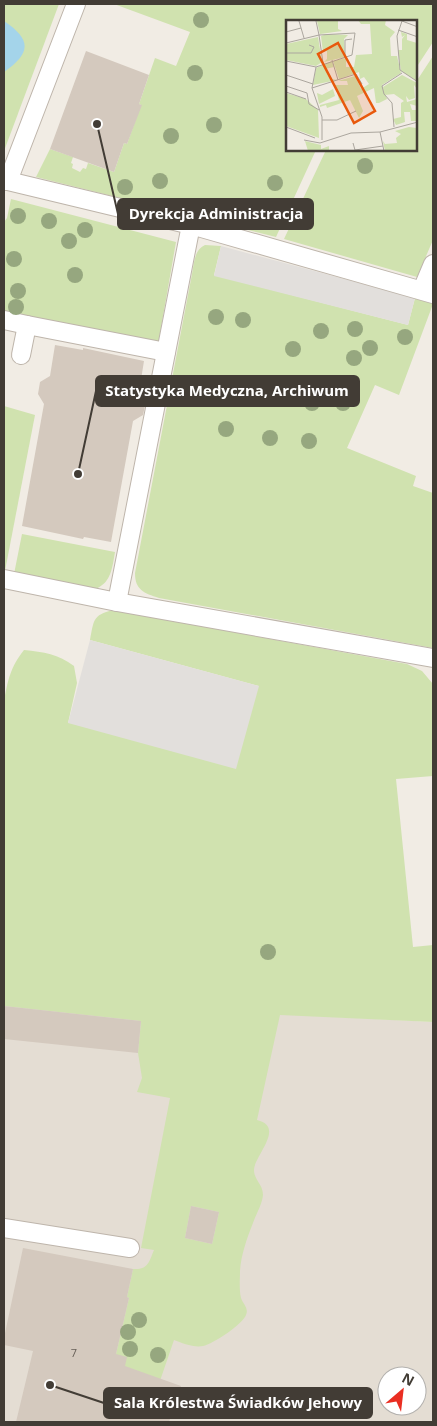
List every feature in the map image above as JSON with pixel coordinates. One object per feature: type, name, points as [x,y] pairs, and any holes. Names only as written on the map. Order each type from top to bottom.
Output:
[{"type":"lane","points":[[76,4],[6,181],[191,225],[428,292],[433,264]]},
{"type":"lane","points":[[117,602],[191,225]]},
{"type":"lane","points":[[4,320],[166,352]]},
{"type":"lane","points":[[21,355],[27,325]]},
{"type":"lane","points":[[4,579],[117,602],[433,658]]},
{"type":"lane","points":[[4,1228],[130,1248]]},
{"type":"shaded area","points":[[221,246],[415,298],[408,325],[214,276]]},
{"type":"shaded area","points":[[90,640],[259,686],[236,769],[68,723]]},
{"type":"shaded area","points":[[4,993],[280,1014],[433,1022],[433,1422],[4,1422]]},
{"type":"green space","points":[[4,4],[59,4],[4,151]]},
{"type":"green space","points":[[114,4],[433,4],[433,42],[417,66],[417,20],[286,20],[286,151],[316,151],[276,237],[36,177],[50,149],[73,157],[72,168],[80,172],[83,168],[86,169],[88,163],[114,172],[124,143],[127,144],[155,58],[176,66],[190,32]]},
{"type":"green space","points":[[433,56],[433,240],[417,277],[284,239],[326,151],[417,151],[417,80]]},
{"type":"green space","points":[[11,199],[176,242],[158,345],[6,313],[4,311],[4,222],[7,218]]},
{"type":"green space","points":[[205,245],[221,246],[214,275],[408,325],[415,298],[433,304],[399,395],[375,385],[347,448],[416,476],[413,486],[433,493],[433,648],[159,598],[141,590],[139,587],[135,579],[135,573],[194,262],[199,250]]},
{"type":"green space","points":[[4,406],[35,415],[5,571],[4,571]]},
{"type":"green space","points":[[22,534],[115,552],[110,576],[98,588],[92,590],[14,574]]},
{"type":"green space","points":[[113,610],[407,664],[422,671],[433,684],[433,776],[396,779],[413,947],[433,945],[433,1022],[280,1015],[257,1120],[265,1124],[269,1129],[269,1135],[254,1170],[263,1195],[243,1253],[240,1271],[241,1298],[247,1313],[244,1319],[234,1328],[220,1338],[203,1346],[188,1345],[174,1340],[151,1407],[116,1354],[129,1298],[127,1297],[133,1269],[145,1267],[154,1250],[141,1248],[170,1098],[137,1092],[142,1078],[138,1053],[141,1021],[4,1006],[4,701],[10,674],[24,650],[50,654],[74,666],[77,683],[68,723],[259,686],[90,640],[95,620],[106,612]],"holes":[[[191,1206],[219,1212],[212,1244],[185,1238]]]},
{"type":"water","points":[[4,21],[20,34],[25,46],[19,59],[4,72]]},
{"type":"building","points":[[86,51],[149,75],[139,104],[142,105],[127,144],[124,143],[114,172],[50,149]]},
{"type":"building","points":[[55,345],[83,350],[83,348],[144,361],[139,392],[146,401],[143,415],[133,421],[111,542],[84,537],[83,539],[22,526],[44,404],[38,394],[40,382],[50,376]]},
{"type":"building","points":[[4,1006],[141,1021],[138,1053],[4,1039]]},
{"type":"building","points":[[191,1206],[219,1212],[212,1244],[185,1238]]},
{"type":"building","points":[[23,1248],[133,1269],[127,1297],[129,1298],[116,1354],[127,1357],[125,1366],[181,1386],[169,1422],[16,1422],[33,1351],[4,1345],[4,1338]]},
{"type":"place","name":"Dyrekcja Administracja","points":[[97,124]]},
{"type":"place","name":"Statystyka Medyczna, Archiwum","points":[[78,474]]},
{"type":"place","name":"Sala Królestwa Świadków Jehowy","points":[[50,1385]]}]
